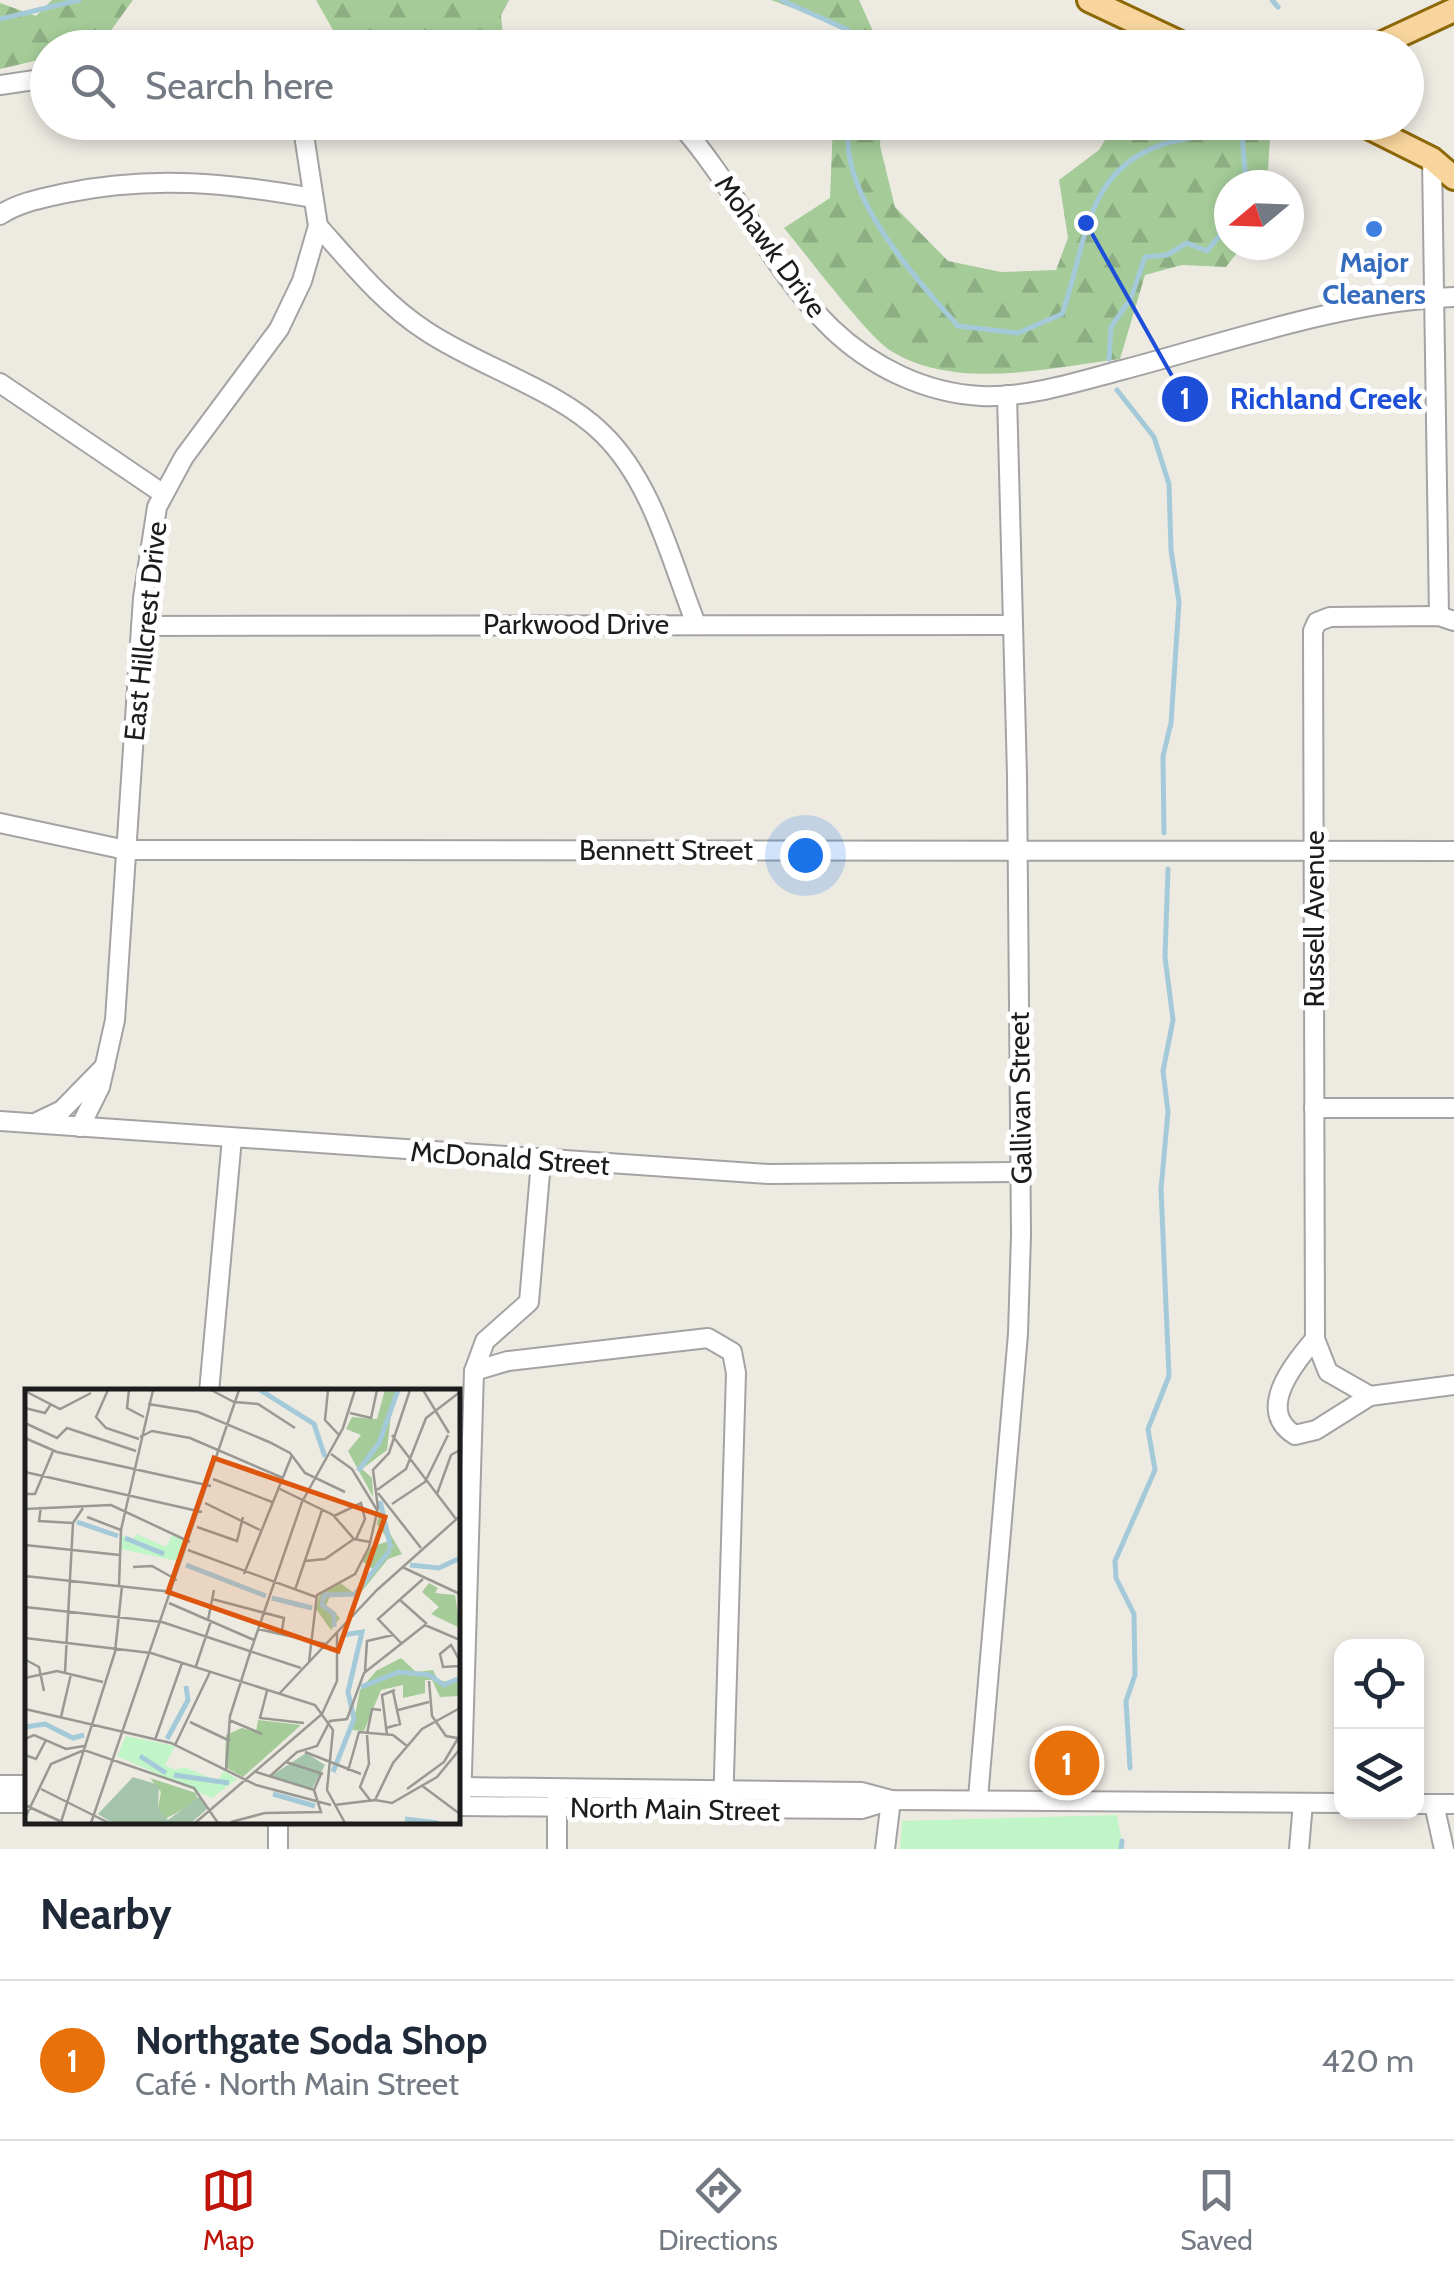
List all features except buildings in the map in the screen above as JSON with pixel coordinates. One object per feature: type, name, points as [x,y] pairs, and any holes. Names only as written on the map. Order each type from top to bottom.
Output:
[{"type":"main road","points":[[1089,0],[1153,30]]},
{"type":"main road","points":[[1410,30],[1444,14]]},
{"type":"main road","points":[[1424,32],[1444,14]]},
{"type":"main road","points":[[1400,140],[1443,158],[1454,178]]},
{"type":"street","points":[[0,85],[30,81]]},
{"type":"street","name":"East Hillcrest Drive","points":[[80,1128],[93,1105],[115,1020],[141,626],[162,493],[279,329],[302,281],[318,226],[305,140]]},
{"type":"street","name":"Mohawk Drive","points":[[694,140],[790,280],[833,330],[886,368],[933,389],[1007,396],[1330,316],[1454,297]]},
{"type":"street","points":[[1443,158],[1432,298],[1446,618]]},
{"type":"street","points":[[0,214],[39,199],[83,190],[174,179],[313,198]]},
{"type":"street","points":[[318,226],[379,294],[426,331],[566,408],[605,436],[638,480],[696,624]]},
{"type":"street","points":[[0,383],[162,493]]},
{"type":"street","name":"Gallivan Street","points":[[978,1798],[1018,1334],[1018,848],[1007,396]]},
{"type":"street","name":"Russell Avenue","points":[[1315,1340],[1313,638],[1317,622],[1330,617],[1446,618]]},
{"type":"street","name":"Parkwood Drive","points":[[141,626],[1010,625]]},
{"type":"street","name":"Bennett Street","points":[[0,822],[126,850],[1454,851]]},
{"type":"street","points":[[34,1124],[62,1110],[105,1065]]},
{"type":"street","points":[[1314,1108],[1454,1108]]},
{"type":"street","name":"McDonald Street","points":[[0,1121],[768,1174],[1020,1172]]},
{"type":"street","points":[[210,1389],[232,1138]]},
{"type":"street","points":[[460,1768],[474,1372],[486,1342],[529,1302],[541,1161]]},
{"type":"street","points":[[474,1372],[508,1361],[708,1338],[732,1352],[736,1373],[723,1809]]},
{"type":"street","points":[[1315,1340],[1328,1372],[1370,1396]]},
{"type":"street","points":[[1315,1340],[1283,1385],[1278,1412],[1286,1430],[1304,1436],[1370,1396],[1454,1386]]},
{"type":"street","points":[[557,1849],[558,1787]]},
{"type":"street","name":"North Main Street","points":[[460,1796],[558,1787],[722,1788],[861,1792],[891,1800]]},
{"type":"street","name":"North Main Street","points":[[460,1796],[557,1808],[862,1809],[891,1800],[978,1798],[1334,1803]]},
{"type":"street","points":[[885,1849],[891,1800]]},
{"type":"street","points":[[1299,1849],[1303,1803]]},
{"type":"street","points":[[1444,1849],[1425,1804],[1454,1804]]},
{"type":"green space","points":[[52,0],[133,0],[111,30],[30,30],[30,62],[0,69],[0,3],[36,16]]},
{"type":"green space","points":[[316,0],[509,0],[501,15],[502,30],[333,30]]},
{"type":"green space","points":[[771,0],[859,0],[872,30],[844,30]]},
{"type":"green space","points":[[832,140],[880,140],[895,207],[948,261],[1001,272],[1056,270],[1068,238],[1059,180],[1099,150],[1105,140],[1270,140],[1268,170],[1214,170],[1214,260],[1231,260],[1226,267],[1182,265],[1145,275],[1120,359],[1003,373],[944,370],[917,363],[880,342],[784,228],[830,198]]},
{"type":"green space","points":[[1117,1815],[1123,1849],[900,1849],[902,1821]]},
{"type":"waterway","points":[[0,19],[79,0]]},
{"type":"waterway","points":[[781,0],[848,30]]},
{"type":"waterway","points":[[1272,0],[1278,7]]},
{"type":"waterway","points":[[849,140],[854,176],[866,204],[921,284],[958,326],[1018,333],[1062,314],[1092,213],[1117,172],[1137,156],[1182,140]]},
{"type":"waterway","points":[[1243,140],[1245,170]]},
{"type":"waterway","points":[[1109,359],[1111,327],[1131,298],[1145,257],[1167,255],[1187,243],[1207,251],[1214,242]]},
{"type":"waterway","points":[[1117,390],[1154,437],[1169,484],[1171,550],[1179,602],[1171,723],[1163,756],[1164,833]]},
{"type":"waterway","points":[[1130,1768],[1126,1701],[1135,1675],[1134,1614],[1116,1578],[1115,1561],[1155,1470],[1148,1429],[1169,1376],[1161,1189],[1168,1112],[1163,1071],[1173,1020],[1165,957],[1168,869]]},
{"type":"waterway","points":[[1121,1849],[1122,1841]]},
{"type":"place","name":"Richland Creek","points":[[1086,223]]},
{"type":"place","name":"Major Cleaners","points":[[1374,229]]},
{"type":"place","name":"Northgate Soda Shop","points":[[1067,1763]]}]
